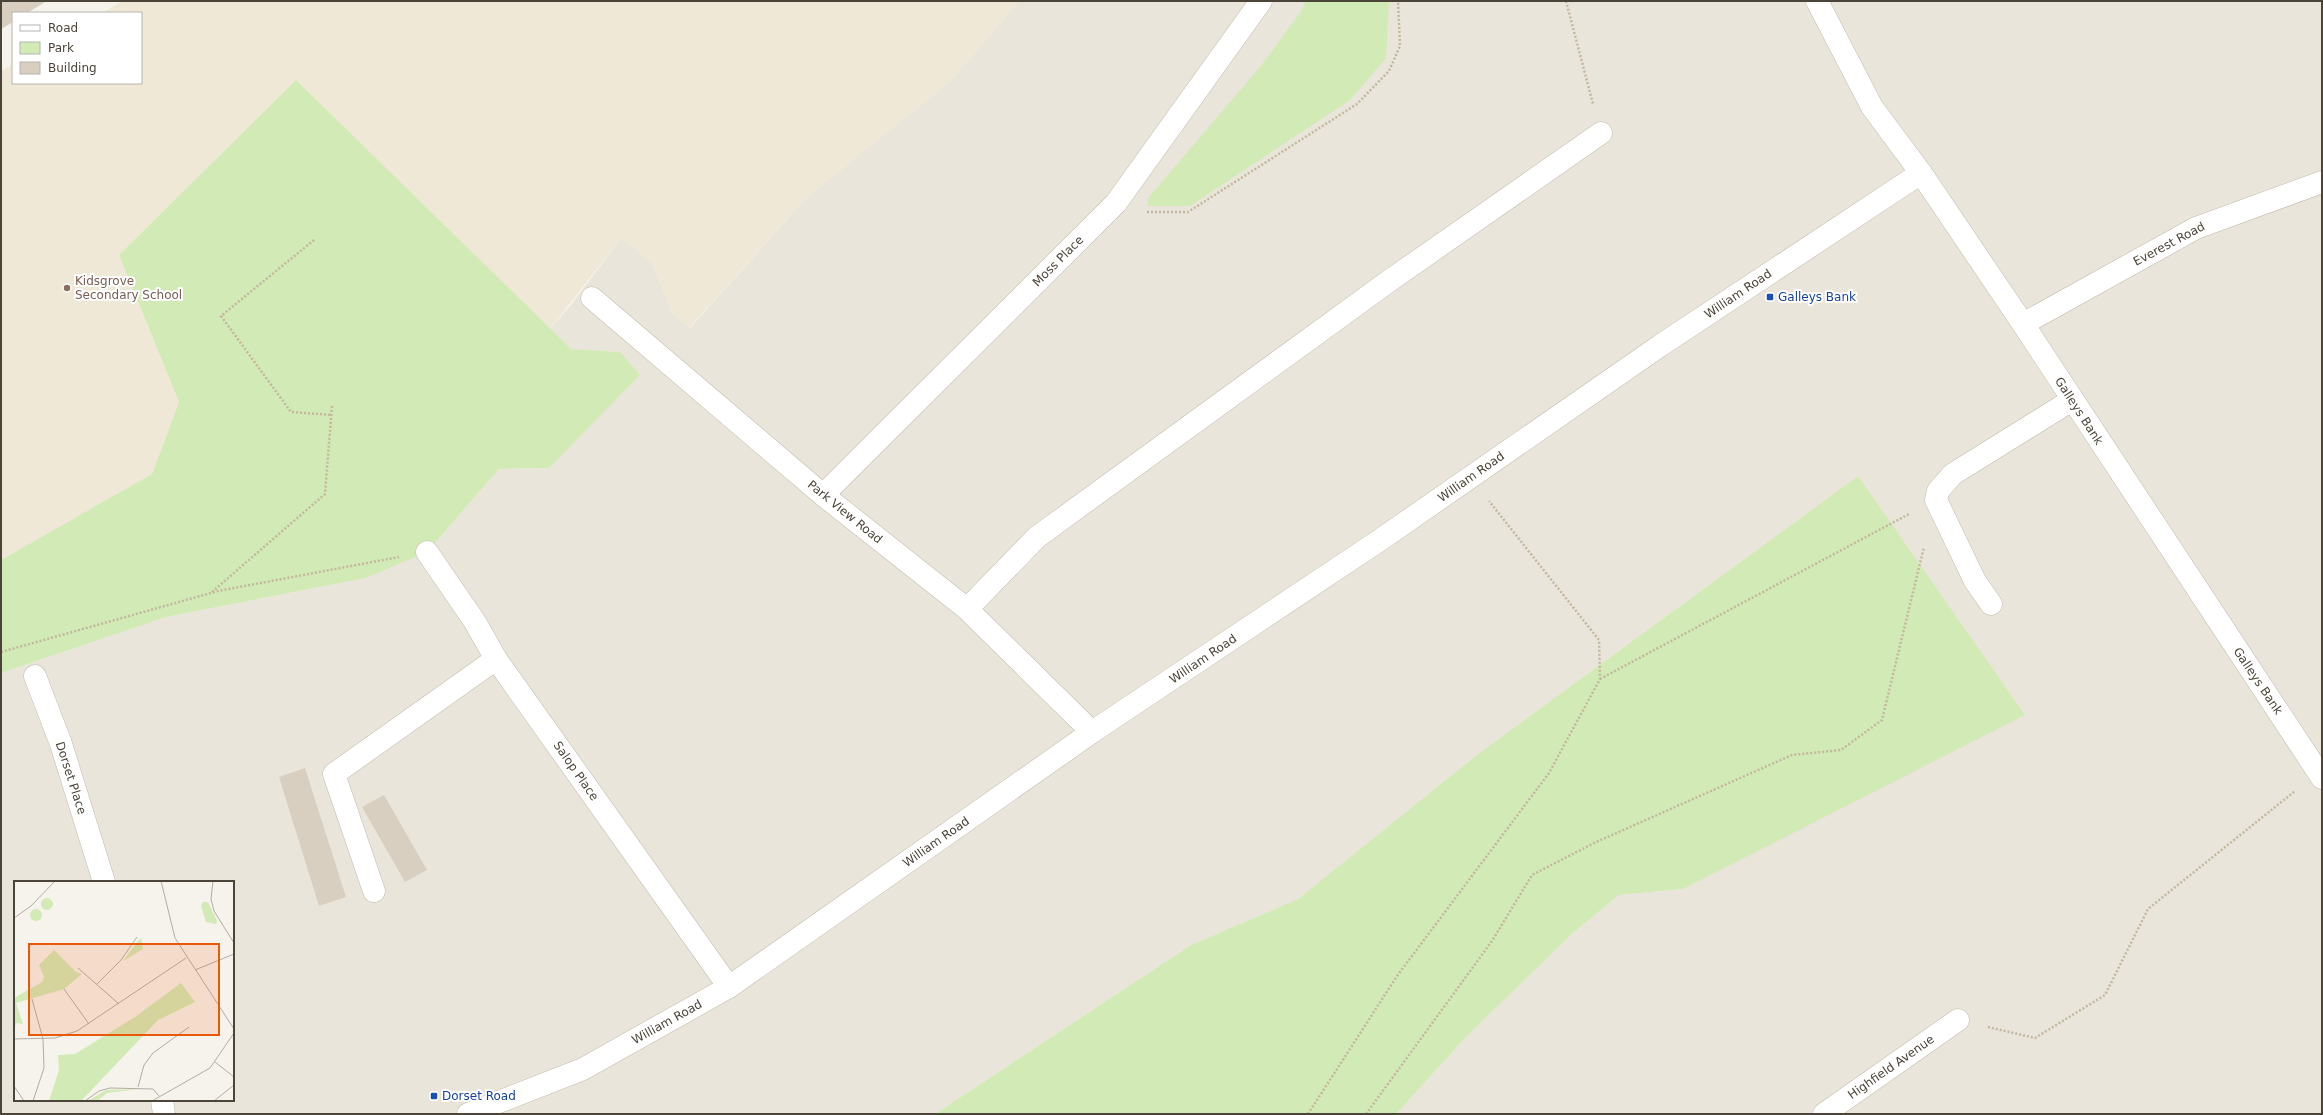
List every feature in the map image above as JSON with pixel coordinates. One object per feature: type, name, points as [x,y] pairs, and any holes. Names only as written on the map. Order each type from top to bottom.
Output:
[{"type":"street","name":"Moss Place","points":[[823,494],[1116,203],[1261,1]]},
{"type":"street","name":"Galleys Bank","points":[[1817,1],[1872,107],[1921,173],[2023,324],[2320,775]]},
{"type":"street","points":[[967,609],[1037,537],[1389,280],[1601,133]]},
{"type":"street","name":"William Road","points":[[468,1114],[583,1069],[729,987],[1092,732],[1380,540],[1661,345],[1921,173]]},
{"type":"street","name":"Everest Road","points":[[2023,324],[2196,228],[2322,182]]},
{"type":"street","name":"Park View Road","points":[[592,298],[823,494],[967,609],[1092,732]]},
{"type":"street","points":[[1991,604],[1975,581],[1936,500],[1938,491],[1953,474],[2072,400]]},
{"type":"street","name":"Salop Place","points":[[427,552],[475,622],[496,659],[729,987]]},
{"type":"street","points":[[374,891],[334,774],[496,659]]},
{"type":"street","name":"Dorset Place","points":[[36,676],[61,744],[104,881]]},
{"type":"street","name":"Highfield Avenue","points":[[1824,1114],[1958,1020]]},
{"type":"street","points":[[162,1101],[164,1114]]},
{"type":"path","points":[[1116,203],[1144,212],[1188,212],[1357,104],[1390,71],[1400,46],[1398,1]]},
{"type":"path","points":[[1566,1],[1601,133]]},
{"type":"path","points":[[314,240],[221,316],[291,412],[332,415]]},
{"type":"path","points":[[212,593],[325,494],[332,406]]},
{"type":"path","points":[[1308,1114],[1397,976],[1549,773],[1600,679],[1599,640],[1470,478]]},
{"type":"path","points":[[1600,679],[1936,500]]},
{"type":"path","points":[[1366,1114],[1492,941],[1532,875],[1594,843],[1792,755],[1841,750],[1882,720],[1925,545]]},
{"type":"path","points":[[1,652],[212,593],[427,552]]},
{"type":"path","points":[[1958,1020],[2035,1038],[2105,995],[2148,909],[2320,775]]},
{"type":"shaded area","name":"Kidsgrove Secondary School","points":[[123,1],[1019,1],[950,81],[806,198],[689,328],[673,314],[652,262],[621,238],[549,330],[296,80],[119,255],[179,402],[152,474],[1,560],[1,71],[12,65],[12,84],[142,84],[142,12],[104,12]]},
{"type":"shaded area","points":[[1019,1],[2322,1],[2322,1114],[1396,1114],[1465,1038],[1574,932],[1619,895],[1683,889],[1858,476],[1478,754],[1298,899],[1191,945],[935,1114],[1,1114],[1,673],[166,617],[366,578],[427,552],[499,469],[549,468],[620,352],[571,349],[549,330],[571,305],[621,238],[652,262],[673,314],[690,328],[806,198],[950,81]]},
{"type":"green space","points":[[1306,1],[1389,1],[1386,58],[1350,100],[1190,206],[1147,206],[1149,197],[1260,67],[1300,13]]},
{"type":"green space","points":[[296,80],[571,349],[620,352],[640,375],[549,468],[499,469],[427,552],[366,578],[166,617],[1,673],[1,560],[152,474],[179,402],[119,255]]},
{"type":"green space","points":[[1858,476],[2025,715],[1683,889],[1619,895],[1574,932],[1465,1038],[1396,1114],[935,1114],[1191,945],[1298,899],[1478,754]]},
{"type":"building","points":[[1,1],[47,1],[29,12],[12,12],[12,23],[1,29]]},
{"type":"building","points":[[305,768],[346,897],[319,906],[279,777]]},
{"type":"building","points":[[384,795],[427,870],[405,882],[362,807]]},
{"type":"place","name":"Kidsgrove Secondary School","points":[[67,288]]},
{"type":"place","name":"Galleys Bank","points":[[1770,297]]},
{"type":"place","name":"Dorset Road","points":[[434,1096]]}]
